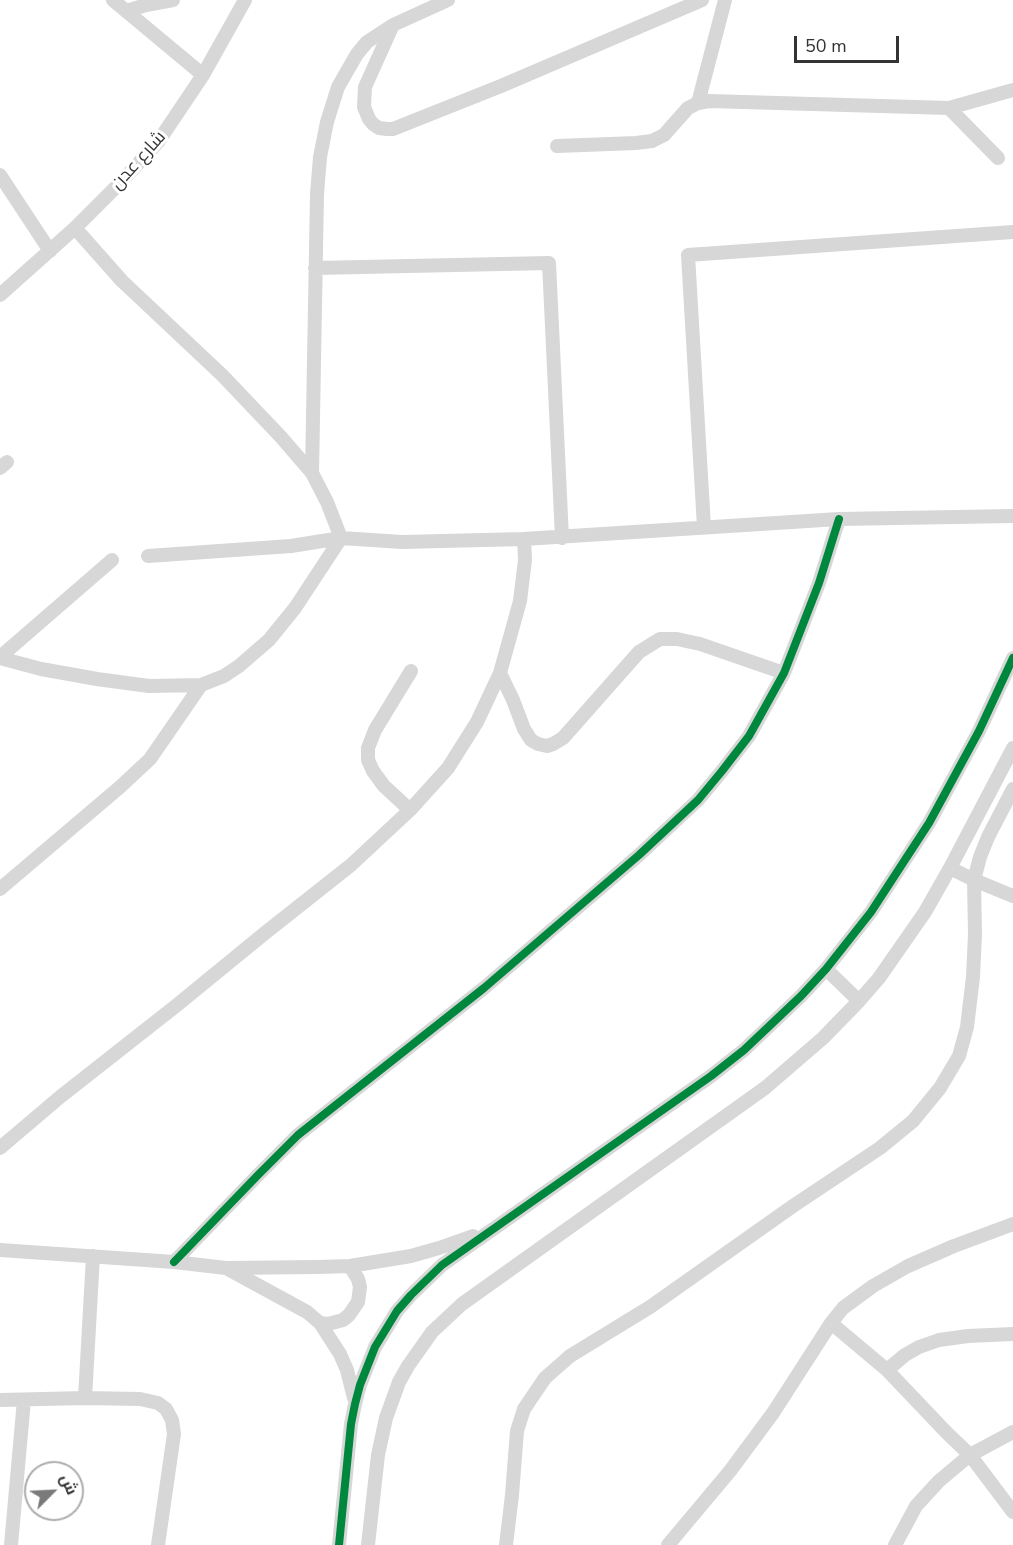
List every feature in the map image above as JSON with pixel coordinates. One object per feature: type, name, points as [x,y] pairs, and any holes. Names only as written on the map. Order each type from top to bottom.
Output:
[{"type":"street","points":[[113,0],[204,75]]},
{"type":"street","points":[[126,11],[147,2],[173,0]]},
{"type":"street","name":"شارع عدن","points":[[0,295],[75,228],[158,142],[204,75],[245,0]]},
{"type":"street","points":[[312,473],[315,268],[320,157],[327,122],[338,87],[357,54],[367,42],[393,25],[448,0]]},
{"type":"street","points":[[393,25],[365,87],[364,107],[369,119],[379,128],[387,129],[393,129],[501,86],[702,0]]},
{"type":"street","points":[[698,103],[725,0]]},
{"type":"street","points":[[557,146],[636,144],[652,141],[664,135],[688,108],[709,101],[949,108],[1013,90]]},
{"type":"street","points":[[949,108],[998,158]]},
{"type":"street","points":[[0,175],[50,251]]},
{"type":"street","points":[[75,228],[122,281],[222,375],[312,473],[327,502],[341,538]]},
{"type":"street","points":[[704,527],[688,255],[1013,232]]},
{"type":"street","points":[[315,268],[549,263],[562,538]]},
{"type":"street","points":[[147,556],[279,547],[341,538],[402,542],[562,538],[839,519],[1013,516]]},
{"type":"street","points":[[174,1262],[298,1135],[484,988],[639,855],[698,800],[748,736],[784,673],[819,584],[839,519]]},
{"type":"street","points":[[0,657],[41,669],[97,679],[149,686],[201,685],[224,676],[269,640],[295,608],[341,538]]},
{"type":"street","points":[[0,1148],[60,1097],[351,865],[410,810],[448,768],[477,722],[500,673],[520,602],[525,560],[524,539]]},
{"type":"street","points":[[0,657],[112,560]]},
{"type":"street","points":[[500,673],[531,740],[547,746],[562,738],[639,652],[660,639],[676,639],[700,644],[784,673]]},
{"type":"street","points":[[339,1545],[355,1404],[371,1356],[397,1311],[442,1265],[711,1076],[744,1050],[775,1022],[826,969],[871,912],[929,823],[979,731],[1013,658]]},
{"type":"street","points":[[410,810],[384,786],[373,771],[368,760],[368,748],[375,730],[411,671]]},
{"type":"street","points":[[0,889],[150,759],[201,685]]},
{"type":"street","points":[[368,1545],[378,1455],[386,1418],[399,1382],[432,1332],[462,1304],[765,1088],[823,1038],[879,978],[919,921],[950,868],[1013,748]]},
{"type":"street","points":[[506,1545],[517,1431],[524,1409],[545,1378],[570,1356],[650,1307],[880,1148],[913,1121],[940,1088],[959,1056],[967,1027],[973,977],[974,880],[988,837],[1013,789]]},
{"type":"street","points":[[950,868],[1013,896]]},
{"type":"street","points":[[826,969],[859,1001]]},
{"type":"street","points":[[668,1545],[730,1471],[773,1413],[843,1308],[873,1286],[908,1266],[1013,1224]]},
{"type":"street","points":[[0,1250],[174,1262],[226,1268],[350,1266],[411,1256],[494,1228]]},
{"type":"street","points":[[85,1398],[93,1256]]},
{"type":"street","points":[[320,1323],[335,1323],[343,1320],[358,1302],[360,1287],[350,1266]]},
{"type":"street","points":[[226,1268],[308,1312],[320,1323],[340,1353],[347,1370],[355,1404]]},
{"type":"street","points":[[831,1323],[887,1370],[970,1455],[1013,1512]]},
{"type":"street","points":[[887,1370],[905,1355],[939,1340],[1013,1334]]},
{"type":"street","points":[[0,1400],[140,1399],[158,1403],[166,1409],[172,1420],[174,1434],[158,1545]]},
{"type":"street","points":[[11,1545],[24,1400]]},
{"type":"street","points":[[895,1545],[916,1506],[939,1481],[970,1455],[1013,1432]]},
{"type":"cycle path","points":[[174,1262],[298,1135],[484,988],[639,855],[698,800],[749,736],[784,673],[819,583],[839,519]]},
{"type":"cycle path","points":[[339,1545],[355,1404],[375,1347],[397,1311],[442,1265],[711,1076],[744,1050],[801,996],[826,969],[871,912],[929,823],[979,731],[1013,658]]}]
